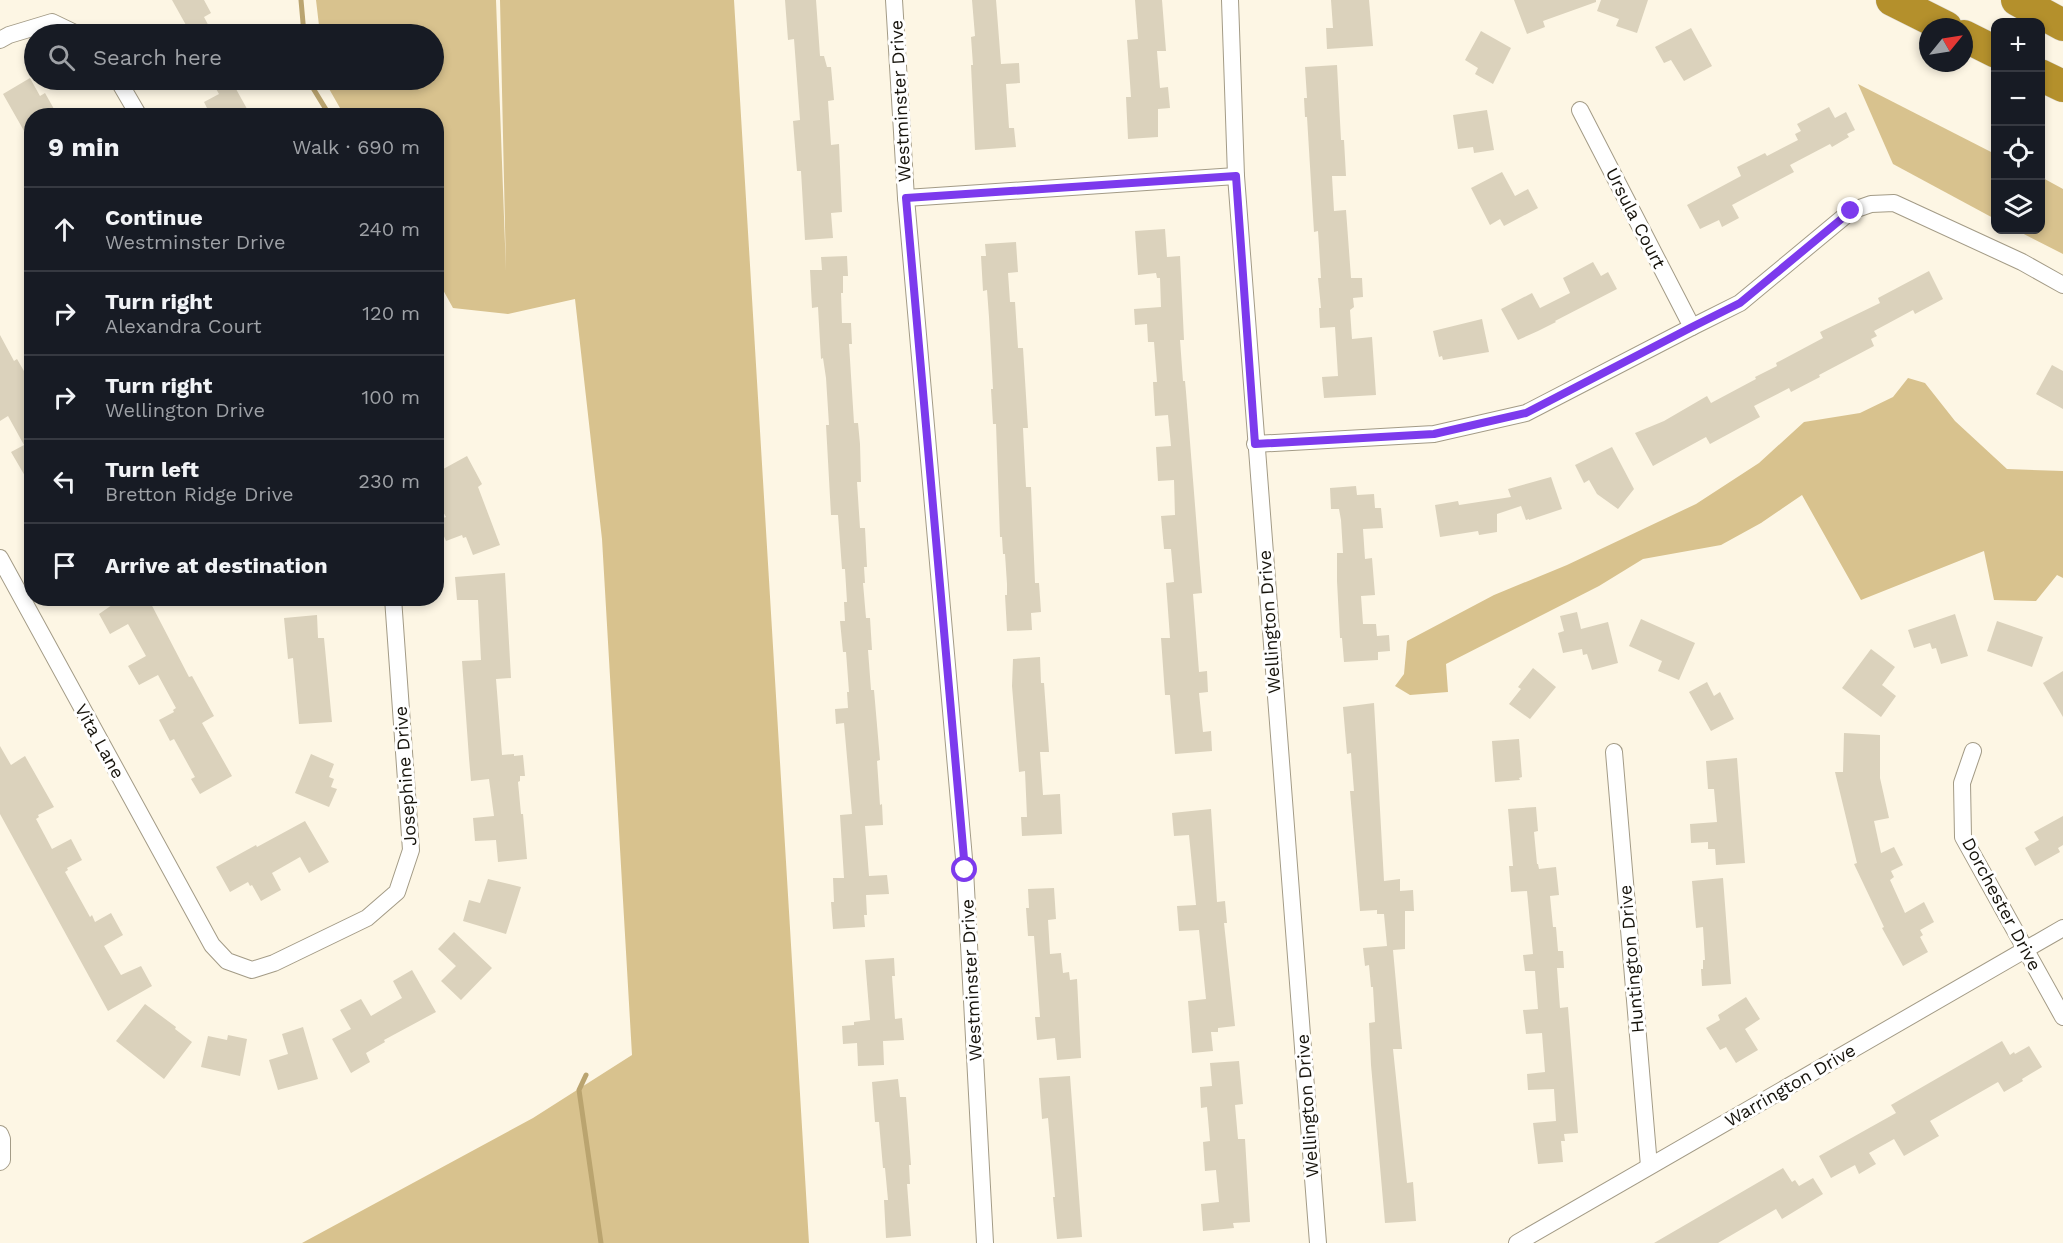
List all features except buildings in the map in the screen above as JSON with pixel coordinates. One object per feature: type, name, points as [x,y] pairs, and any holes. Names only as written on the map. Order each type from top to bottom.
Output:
[{"type":"highway","points":[[1892,0],[1928,18]]},
{"type":"highway","points":[[2017,0],[2063,24]]},
{"type":"highway","points":[[1973,41],[1991,50]]},
{"type":"highway","points":[[2045,77],[2063,86]]},
{"type":"street","name":"Westminster Drive","points":[[894,0],[906,198],[965,870],[985,1243]]},
{"type":"street","name":"Wellington Drive","points":[[1230,0],[1236,176],[1318,1243]]},
{"type":"street","points":[[0,40],[24,30]]},
{"type":"street","points":[[124,90],[134,108]]},
{"type":"street","name":"Ursula Court","points":[[1580,110],[1692,327]]},
{"type":"street","points":[[906,198],[1236,176]]},
{"type":"street","points":[[1255,444],[1434,434],[1526,413],[1740,303],[1851,211],[1871,204],[1894,203],[2022,262],[2063,285]]},
{"type":"street","name":"Vita Lane","points":[[0,558],[24,602]]},
{"type":"street","name":"Vita Lane","points":[[26,606],[201,923]]},
{"type":"street","name":"Josephine Drive","points":[[201,923],[212,945],[227,961],[252,970],[274,963],[367,918],[398,892],[411,850],[394,606]]},
{"type":"street","name":"Dorchester Drive","points":[[1973,751],[1962,783],[1963,837],[2063,1017]]},
{"type":"street","name":"Huntington Drive","points":[[1614,752],[1649,1166]]},
{"type":"street","name":"Warrington Drive","points":[[1517,1243],[2063,928]]},
{"type":"street","points":[[0,1134],[2,1139],[2,1160],[0,1162]]},
{"type":"shaded area","points":[[316,0],[496,0],[506,271],[500,0],[734,0],[809,1243],[302,1243],[533,1118],[632,1055],[602,539],[575,299],[508,314],[453,308],[444,292],[444,108],[340,108],[330,90],[444,90],[444,24],[319,24]]},
{"type":"shaded area","points":[[1858,84],[1991,152],[1991,217],[1893,164]]},
{"type":"shaded area","points":[[2045,179],[2063,189],[2063,254],[2024,234],[2045,234]]},
{"type":"shaded area","points":[[1908,378],[1925,383],[1955,421],[2007,469],[2063,471],[2063,578],[2057,575],[2036,601],[1994,600],[1984,551],[1861,600],[1802,495],[1761,523],[1721,545],[1643,559],[1599,586],[1446,664],[1448,692],[1410,695],[1395,686],[1404,674],[1407,641],[1494,595],[1567,565],[1696,504],[1759,463],[1804,422],[1860,413],[1893,397]]},
{"type":"waterway","points":[[301,0],[303,24]]},
{"type":"waterway","points":[[314,90],[325,108]]},
{"type":"waterway","points":[[586,1075],[579,1090],[601,1243]]},
{"type":"route","points":[[965,870],[906,198],[1236,176],[1255,444],[1434,434],[1526,413],[1740,303],[1851,211]]}]
